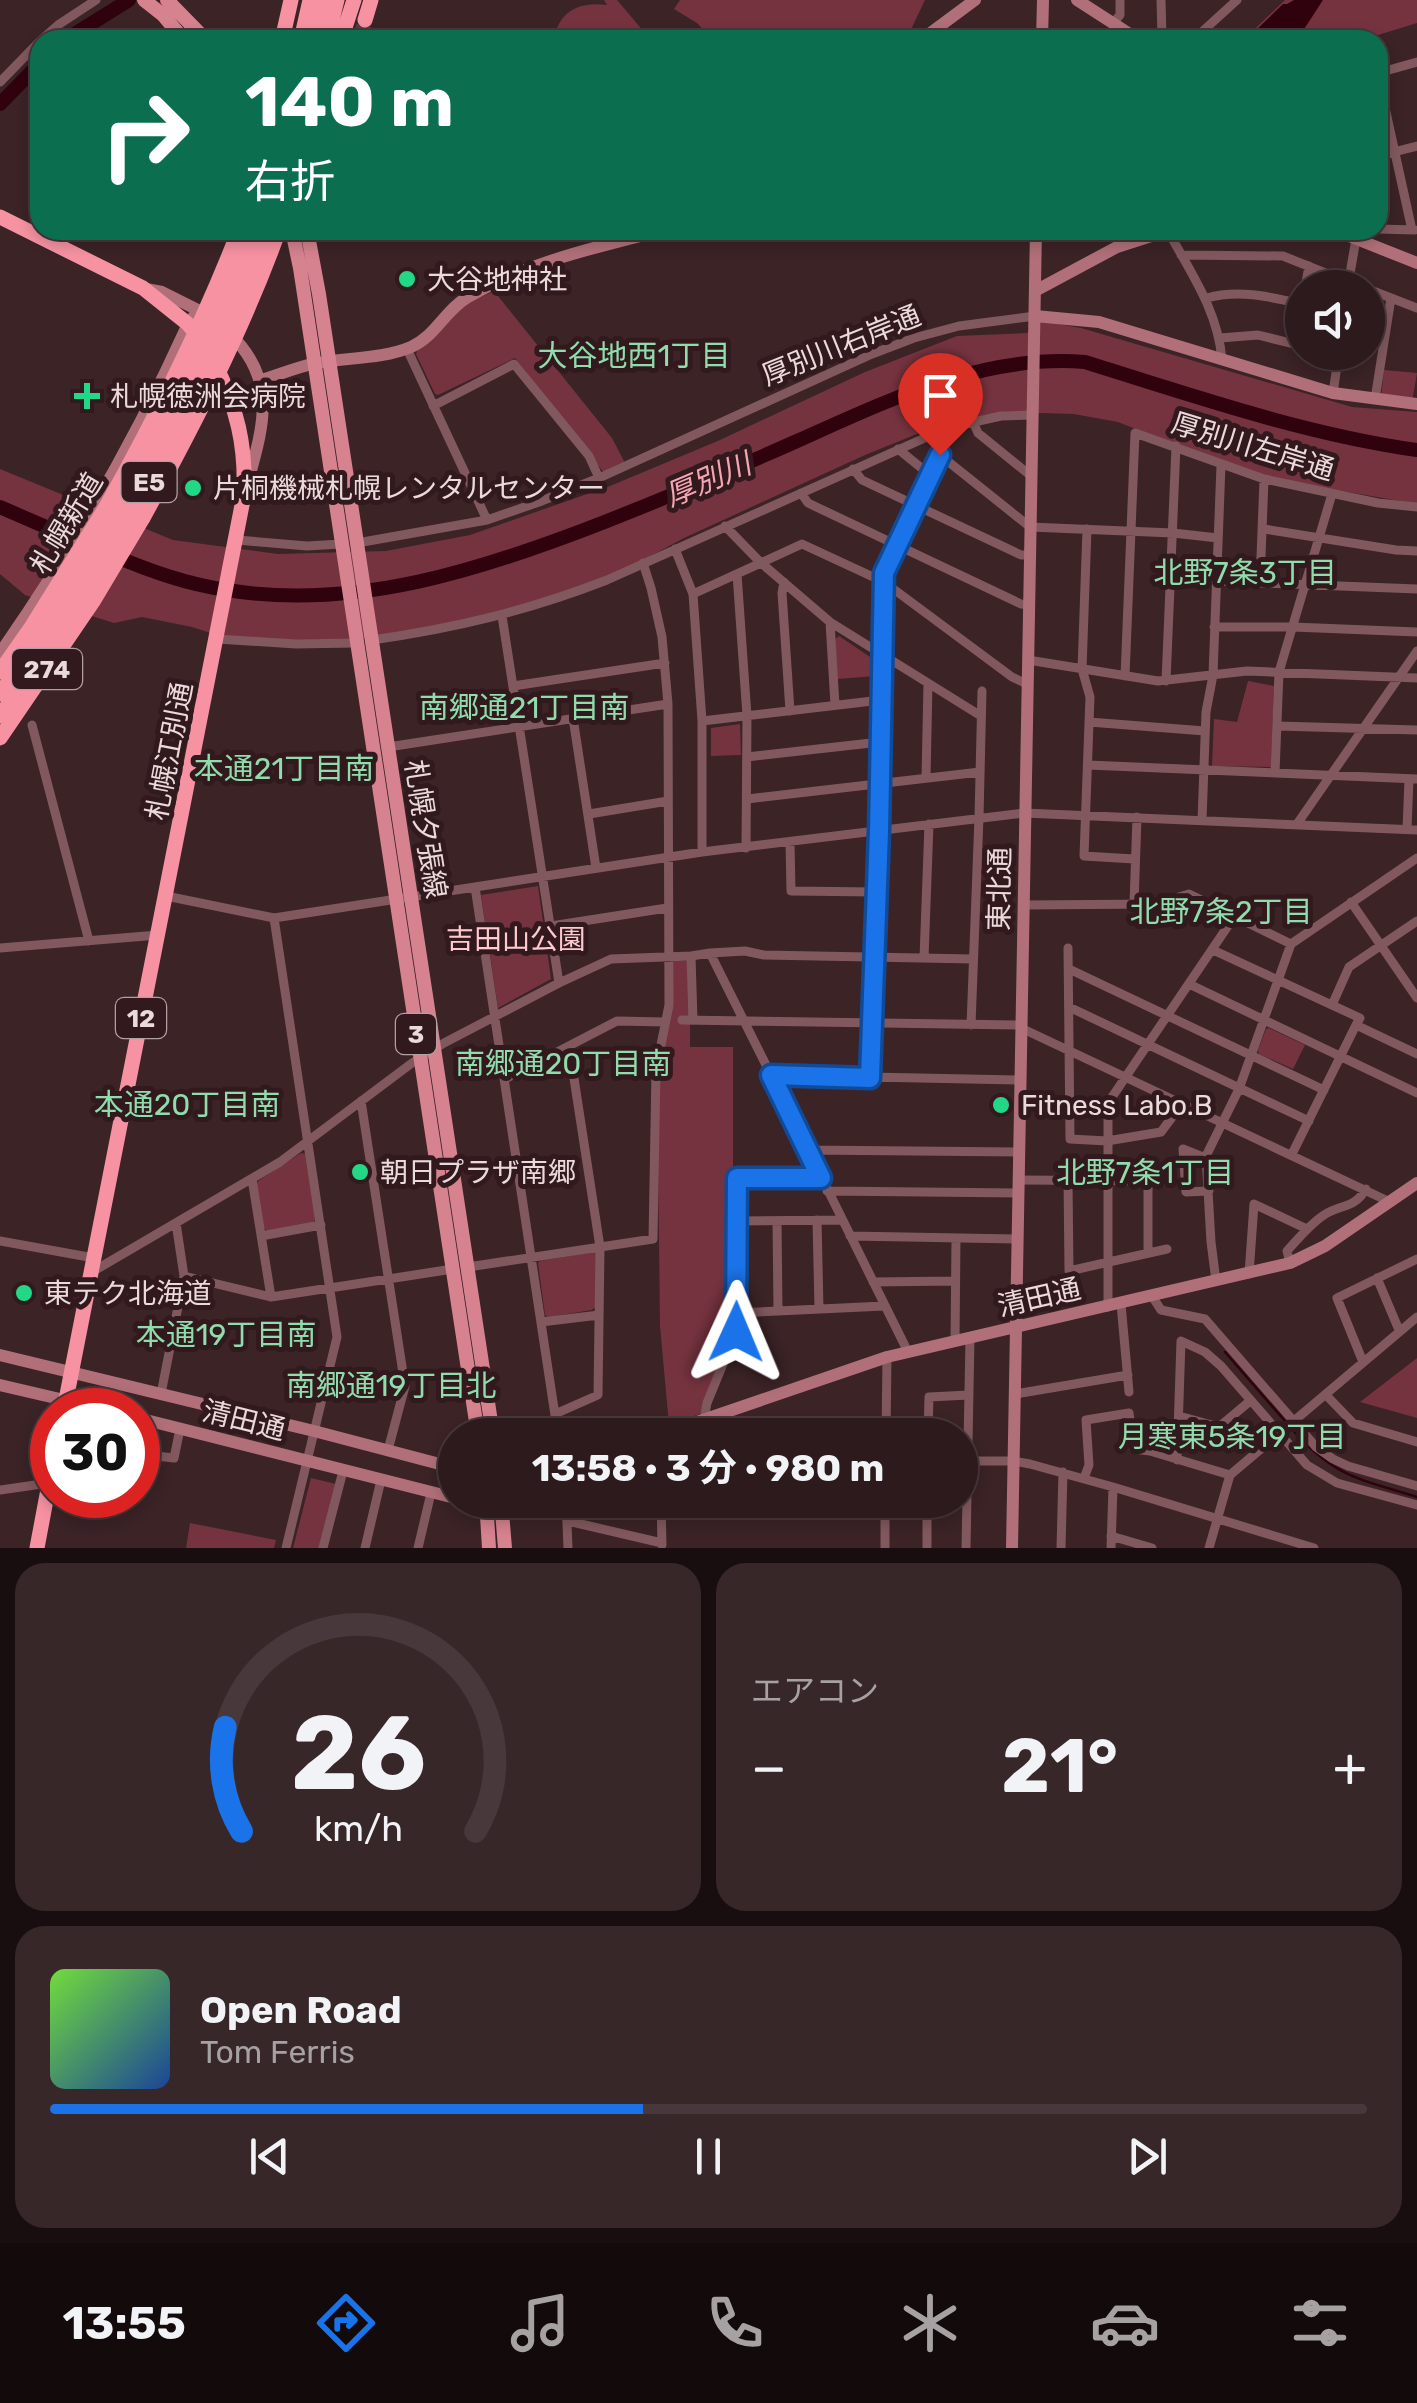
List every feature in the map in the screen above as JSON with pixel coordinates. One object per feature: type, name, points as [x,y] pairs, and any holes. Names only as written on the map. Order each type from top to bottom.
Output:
[{"type":"highway","points":[[284,30],[291,0]]},
{"type":"highway","points":[[344,30],[354,0]]},
{"type":"highway","points":[[365,20],[371,0]]},
{"type":"highway","points":[[309,30],[326,5]]},
{"type":"highway","points":[[317,30],[326,5]]},
{"type":"highway","points":[[326,5],[327,30]]},
{"type":"highway","name":"札幌江別通","points":[[0,218],[30,233]]},
{"type":"highway","name":"札幌江別通","points":[[45,240],[144,288],[188,324],[210,354],[236,416],[245,463],[235,546],[68,1388]]},
{"type":"highway","name":"札幌新道","points":[[0,672],[58,586],[146,435],[195,335],[235,240]]},
{"type":"highway","name":"E5","points":[[0,694],[74,584],[166,425],[248,240]]},
{"type":"highway","name":"E5","points":[[0,716],[87,588],[167,449],[226,328],[262,240]]},
{"type":"highway","name":"274","points":[[0,738],[94,600],[182,448],[244,317],[275,240]]},
{"type":"highway","points":[[36,1548],[42,1518]]},
{"type":"main road","points":[[144,0],[175,30]]},
{"type":"main road","points":[[167,0],[196,30]]},
{"type":"main road","name":"札幌夕張線","points":[[294,240],[322,363]]},
{"type":"main road","name":"札幌夕張線","points":[[308,240],[322,363],[403,898],[434,1049],[476,1418]]},
{"type":"main road","name":"札幌夕張線","points":[[363,637],[388,746],[420,1058],[490,1418]]},
{"type":"main road","points":[[487,1518],[489,1548]]},
{"type":"main road","points":[[502,1518],[505,1548]]},
{"type":"street","points":[[51,30],[96,0]]},
{"type":"street","points":[[935,30],[976,0]]},
{"type":"street","points":[[1042,30],[1043,0]]},
{"type":"street","points":[[1076,0],[1125,30]]},
{"type":"street","points":[[1113,22],[1120,15],[1120,0]]},
{"type":"street","points":[[1161,0],[1162,30]]},
{"type":"street","points":[[1204,30],[1237,0]]},
{"type":"street","points":[[0,82],[30,50]]},
{"type":"street","points":[[1388,71],[1417,62]]},
{"type":"street","points":[[1388,126],[1414,230],[1388,229]]},
{"type":"street","points":[[1388,153],[1417,146]]},
{"type":"street","points":[[261,380],[322,363],[407,349],[429,337],[465,298],[490,285],[552,258],[624,240]]},
{"type":"street","name":"東北通","points":[[1012,1548],[1036,240]]},
{"type":"street","points":[[1034,291],[1116,247],[1139,240]]},
{"type":"street","points":[[1174,240],[1206,298],[1220,338],[1222,360]]},
{"type":"street","points":[[1351,270],[1358,240]]},
{"type":"street","points":[[1371,240],[1417,262]]},
{"type":"street","points":[[1182,255],[1283,256],[1316,270]]},
{"type":"street","points":[[1307,270],[1308,266]]},
{"type":"street","points":[[144,288],[162,292],[204,313],[242,346],[261,380],[263,420],[244,495]]},
{"type":"street","points":[[1206,298],[1262,295],[1285,299]]},
{"type":"street","points":[[1385,296],[1417,308]]},
{"type":"street","points":[[1375,398],[1391,298]]},
{"type":"street","points":[[0,653],[94,504],[188,324],[194,316],[204,313]]},
{"type":"street","name":"厚別川右岸通","points":[[235,546],[349,546],[487,520],[599,478],[914,338],[959,326],[1099,322],[1333,393],[1417,404]]},
{"type":"street","points":[[1220,338],[1258,335],[1285,342]]},
{"type":"street","points":[[407,349],[487,520]]},
{"type":"street","points":[[433,406],[514,364],[589,456],[599,478]]},
{"type":"street","points":[[1333,393],[1335,370]]},
{"type":"street","points":[[218,632],[296,644],[442,630],[502,616],[556,600],[642,564],[947,428],[1033,409]]},
{"type":"street","points":[[974,422],[978,433],[1031,476]]},
{"type":"street","points":[[870,1078],[884,573],[940,455],[947,428]]},
{"type":"street","name":"厚別川左岸通","points":[[1132,531],[1135,434],[1264,478],[1417,508]]},
{"type":"street","points":[[1166,681],[1176,446]]},
{"type":"street","points":[[898,449],[930,476]]},
{"type":"street","points":[[940,455],[1030,527],[1218,538]]},
{"type":"street","points":[[1202,820],[1205,731],[1213,675],[1221,465]]},
{"type":"street","points":[[853,469],[862,480],[1030,555]]},
{"type":"street","points":[[1260,583],[1264,478]]},
{"type":"street","points":[[801,493],[808,503],[1029,605]]},
{"type":"street","points":[[1276,772],[1279,672],[1332,494]]},
{"type":"street","points":[[725,526],[830,622],[981,716]]},
{"type":"street","points":[[1086,529],[1082,669],[1090,697],[1084,856],[1134,859]]},
{"type":"street","points":[[1264,529],[1417,551]]},
{"type":"street","points":[[1126,676],[1132,531]]},
{"type":"street","points":[[693,594],[802,544],[884,582],[1012,677],[1027,684]]},
{"type":"street","points":[[675,549],[693,594],[702,720],[702,852]]},
{"type":"street","points":[[184,1276],[271,1297],[653,1239],[656,1070],[669,1005],[667,908],[678,856],[668,802],[665,662],[653,597],[642,564]]},
{"type":"street","points":[[737,574],[747,716],[746,848]]},
{"type":"street","points":[[1216,581],[1417,590]]},
{"type":"street","points":[[784,582],[790,711]]},
{"type":"street","points":[[502,616],[559,982]]},
{"type":"street","points":[[830,622],[835,706]]},
{"type":"street","points":[[1214,627],[1417,632]]},
{"type":"street","points":[[1298,824],[1417,651]]},
{"type":"street","points":[[1028,660],[1166,681],[1247,671],[1417,678]]},
{"type":"street","points":[[514,686],[665,662]]},
{"type":"street","points":[[926,778],[928,683]]},
{"type":"street","points":[[971,1025],[982,691]]},
{"type":"street","points":[[702,720],[881,700]]},
{"type":"street","points":[[388,746],[668,704]]},
{"type":"street","points":[[573,718],[596,868]]},
{"type":"street","points":[[1089,722],[1205,731]]},
{"type":"street","points":[[32,724],[88,941]]},
{"type":"street","points":[[1278,726],[1417,730]]},
{"type":"street","points":[[747,757],[880,742]]},
{"type":"street","points":[[166,896],[274,918],[702,852],[1024,813],[1412,829],[1413,779],[1088,765]]},
{"type":"street","points":[[747,799],[980,772]]},
{"type":"street","points":[[588,814],[668,802]]},
{"type":"street","points":[[1134,904],[1137,817]]},
{"type":"street","points":[[924,958],[929,824]]},
{"type":"street","points":[[790,842],[791,891],[876,892]]},
{"type":"street","points":[[1216,1281],[1206,1156],[1240,1089],[1292,944],[1417,858]]},
{"type":"street","points":[[475,887],[556,1418]]},
{"type":"street","points":[[1024,905],[1156,904],[1189,894],[1292,944]]},
{"type":"street","points":[[1351,902],[1417,998]]},
{"type":"street","points":[[550,926],[667,908]]},
{"type":"street","points":[[1129,1392],[1107,1261],[1108,1102],[1234,917]]},
{"type":"street","points":[[274,918],[338,1336],[286,1548]]},
{"type":"street","points":[[1332,1005],[1350,968],[1417,922]]},
{"type":"street","points":[[0,948],[158,935]]},
{"type":"street","points":[[1068,948],[1070,1140],[1107,1141],[1161,1132],[1182,1104]]},
{"type":"street","points":[[1213,950],[1360,1018],[1292,1154]]},
{"type":"street","points":[[0,1241],[93,1265],[252,1179],[434,1049],[559,982],[611,959],[745,951],[764,955],[973,958]]},
{"type":"street","points":[[710,953],[908,1352]]},
{"type":"street","points":[[691,956],[687,1020],[1021,1026],[1390,1202]]},
{"type":"street","points":[[1069,968],[1324,1090]]},
{"type":"street","points":[[1407,984],[1417,977]]},
{"type":"street","points":[[1189,984],[1417,1093]]},
{"type":"street","points":[[1069,1007],[1309,1121]]},
{"type":"street","points":[[505,1080],[616,1021],[665,1022]]},
{"type":"street","points":[[1356,1025],[1417,1054]]},
{"type":"street","points":[[1405,1048],[1417,1042]]},
{"type":"street","points":[[555,1414],[598,1394],[600,1246],[569,1046]]},
{"type":"street","points":[[771,1075],[1020,1080]]},
{"type":"street","points":[[361,1102],[405,1386],[388,1450]]},
{"type":"street","points":[[1206,1156],[1202,1158],[1183,1149],[1186,1192],[1209,1191]]},
{"type":"street","points":[[808,1150],[1019,1152]]},
{"type":"street","points":[[704,1418],[736,1332],[737,1178],[821,1178]]},
{"type":"street","points":[[252,1179],[271,1297]]},
{"type":"street","points":[[1068,1180],[1069,1271],[1167,1249]]},
{"type":"street","points":[[828,1191],[1018,1186],[1068,1180],[1164,1181]]},
{"type":"street","points":[[1148,1181],[1148,1253]]},
{"type":"street","name":"清田通","points":[[707,1418],[887,1357],[1290,1263],[1325,1246],[1417,1183]]},
{"type":"street","points":[[1290,1263],[1287,1251],[1307,1229],[1324,1214],[1358,1202],[1366,1190]]},
{"type":"street","points":[[1249,1274],[1254,1204],[1307,1229]]},
{"type":"street","points":[[817,1220],[819,1309]]},
{"type":"street","points":[[738,1221],[842,1220]]},
{"type":"street","points":[[777,1221],[778,1311]]},
{"type":"street","points":[[161,1394],[184,1276],[176,1223]]},
{"type":"street","points":[[261,1236],[320,1226]]},
{"type":"street","points":[[850,1236],[1018,1239]]},
{"type":"street","points":[[955,1341],[956,1238]]},
{"type":"street","points":[[1363,1362],[1336,1298],[1417,1258]]},
{"type":"street","points":[[1378,1278],[1399,1330]]},
{"type":"street","points":[[873,1282],[956,1281]]},
{"type":"street","points":[[1152,1296],[1161,1310],[1205,1320],[1286,1427],[1307,1465],[1337,1483],[1417,1505]]},
{"type":"street","points":[[736,1313],[884,1306]]},
{"type":"street","points":[[542,1322],[599,1314]]},
{"type":"street","points":[[1209,1548],[1230,1475],[1414,1319],[1417,1335]]},
{"type":"street","points":[[967,1418],[970,1338]]},
{"type":"street","points":[[1177,1460],[1181,1341],[1205,1352],[1250,1401],[1333,1459],[1417,1486]]},
{"type":"street","name":"清田通","points":[[0,1354],[438,1463]]},
{"type":"street","points":[[886,1418],[887,1357]]},
{"type":"street","points":[[1014,1394],[1128,1375]]},
{"type":"street","points":[[0,1385],[30,1394]]},
{"type":"street","points":[[1326,1394],[1353,1423],[1417,1442]]},
{"type":"street","points":[[928,1418],[929,1397],[969,1395]]},
{"type":"street","points":[[1179,1416],[1218,1428],[1250,1401]]},
{"type":"street","points":[[1084,1478],[1088,1465],[1086,1420],[1129,1413],[1134,1449],[1230,1475]]},
{"type":"street","name":"清田通","points":[[160,1424],[438,1494]]},
{"type":"street","points":[[160,1456],[174,1458],[180,1429]]},
{"type":"street","points":[[978,1461],[1013,1461],[1063,1472],[1314,1548]]},
{"type":"street","points":[[322,1548],[343,1471]]},
{"type":"street","points":[[1061,1548],[1063,1472]]},
{"type":"street","points":[[365,1548],[381,1480]]},
{"type":"street","points":[[0,1490],[30,1481]]},
{"type":"street","points":[[1111,1548],[1113,1487]]},
{"type":"street","points":[[418,1548],[431,1492]]},
{"type":"street","points":[[568,1518],[568,1548]]},
{"type":"street","points":[[568,1521],[662,1546],[661,1518]]},
{"type":"street","points":[[884,1548],[885,1518]]},
{"type":"street","points":[[926,1548],[927,1518]]},
{"type":"street","points":[[965,1518],[966,1548]]},
{"type":"street","points":[[1111,1536],[1152,1548]]},
{"type":"green space","points":[[604,0],[617,0],[642,30],[556,30],[572,10],[607,5]]},
{"type":"green space","points":[[680,0],[925,0],[911,30],[704,30],[674,9]]},
{"type":"green space","points":[[1285,0],[1417,0],[1417,23],[1388,32],[1254,30]]},
{"type":"green space","points":[[494,291],[612,438],[625,463],[604,473],[515,358],[435,394],[417,351],[462,308]]},
{"type":"green space","points":[[1041,321],[1081,328],[1352,407],[1417,412],[1417,504],[1269,478],[1118,422],[1074,414],[1007,412],[944,423],[865,455],[632,566],[553,597],[482,617],[406,632],[336,642],[223,637],[142,617],[114,623],[25,595],[0,574],[0,469],[173,540],[278,554],[386,551],[470,535],[610,486],[865,372],[957,336],[1027,333]]},
{"type":"green space","points":[[1384,370],[1417,373],[1412,402],[1381,398]]},
{"type":"green space","points":[[839,636],[876,661],[876,676],[837,679],[835,639]]},
{"type":"green space","points":[[1248,681],[1274,686],[1271,767],[1212,766],[1214,719],[1237,722]]},
{"type":"green space","points":[[740,724],[741,755],[711,756],[711,728]]},
{"type":"green space","name":"吉田山公園","points":[[538,886],[551,979],[498,1008],[481,895]]},
{"type":"green space","points":[[670,961],[690,961],[690,1047],[733,1047],[733,1331],[700,1414],[689,1418],[668,1418],[660,1326],[659,1071]]},
{"type":"green space","points":[[1269,1028],[1305,1045],[1293,1069],[1259,1054]]},
{"type":"green space","points":[[305,1154],[315,1219],[313,1223],[267,1231],[258,1181]]},
{"type":"green space","points":[[593,1252],[595,1307],[545,1315],[538,1263]]},
{"type":"green space","points":[[1417,1358],[1417,1418],[1360,1402]]},
{"type":"green space","points":[[311,1478],[336,1484],[320,1548],[293,1548]]},
{"type":"green space","points":[[190,1523],[276,1540],[274,1548],[186,1548]]},
{"type":"shaded area","points":[[1294,0],[1323,0],[1304,30],[1256,30],[1283,4]]},
{"type":"waterway","points":[[81,30],[129,0]]},
{"type":"waterway","points":[[0,104],[30,73]]},
{"type":"waterway","name":"厚別川","points":[[112,555],[197,584],[275,595],[323,595],[419,582],[512,556],[602,523],[937,383],[1009,365],[1047,361],[1085,362],[1291,424],[1417,450]]},
{"type":"waterway","name":"厚別川","points":[[0,507],[83,543]]},
{"type":"waterway","points":[[1225,1352],[1285,1421]]},
{"type":"waterway","points":[[1290,1427],[1320,1456],[1347,1474],[1417,1497]]},
{"type":"tunnel","points":[[362,30],[365,20]]},
{"type":"place","name":"大谷地神社","points":[[407,279]]},
{"type":"place","name":"札幌徳洲会病院","points":[[87,396]]},
{"type":"place","name":"片桐機械札幌レンタルセンター","points":[[193,488]]},
{"type":"place","name":"Fitness Labo.B","points":[[1001,1105]]},
{"type":"place","name":"朝日プラザ南郷","points":[[360,1172]]},
{"type":"place","name":"東テク北海道","points":[[24,1293]]},
{"type":"district","name":"大谷地西1丁目","points":[[634,356]]},
{"type":"district","name":"北野7条3丁目","points":[[1245,573]]},
{"type":"district","name":"南郷通21丁目南","points":[[524,708]]},
{"type":"district","name":"本通21丁目南","points":[[284,769]]},
{"type":"district","name":"北野7条2丁目","points":[[1221,912]]},
{"type":"district","name":"南郷通20丁目南","points":[[563,1064]]},
{"type":"district","name":"本通20丁目南","points":[[187,1105]]},
{"type":"district","name":"北野7条1丁目","points":[[1145,1173]]},
{"type":"district","name":"本通19丁目南","points":[[226,1335]]},
{"type":"district","name":"南郷通19丁目北","points":[[391,1386]]},
{"type":"district","name":"月寒東5条19丁目","points":[[1232,1437]]},
{"type":"route","points":[[736,1332],[737,1178],[821,1178],[771,1075],[870,1078],[884,573],[940,455]]}]
